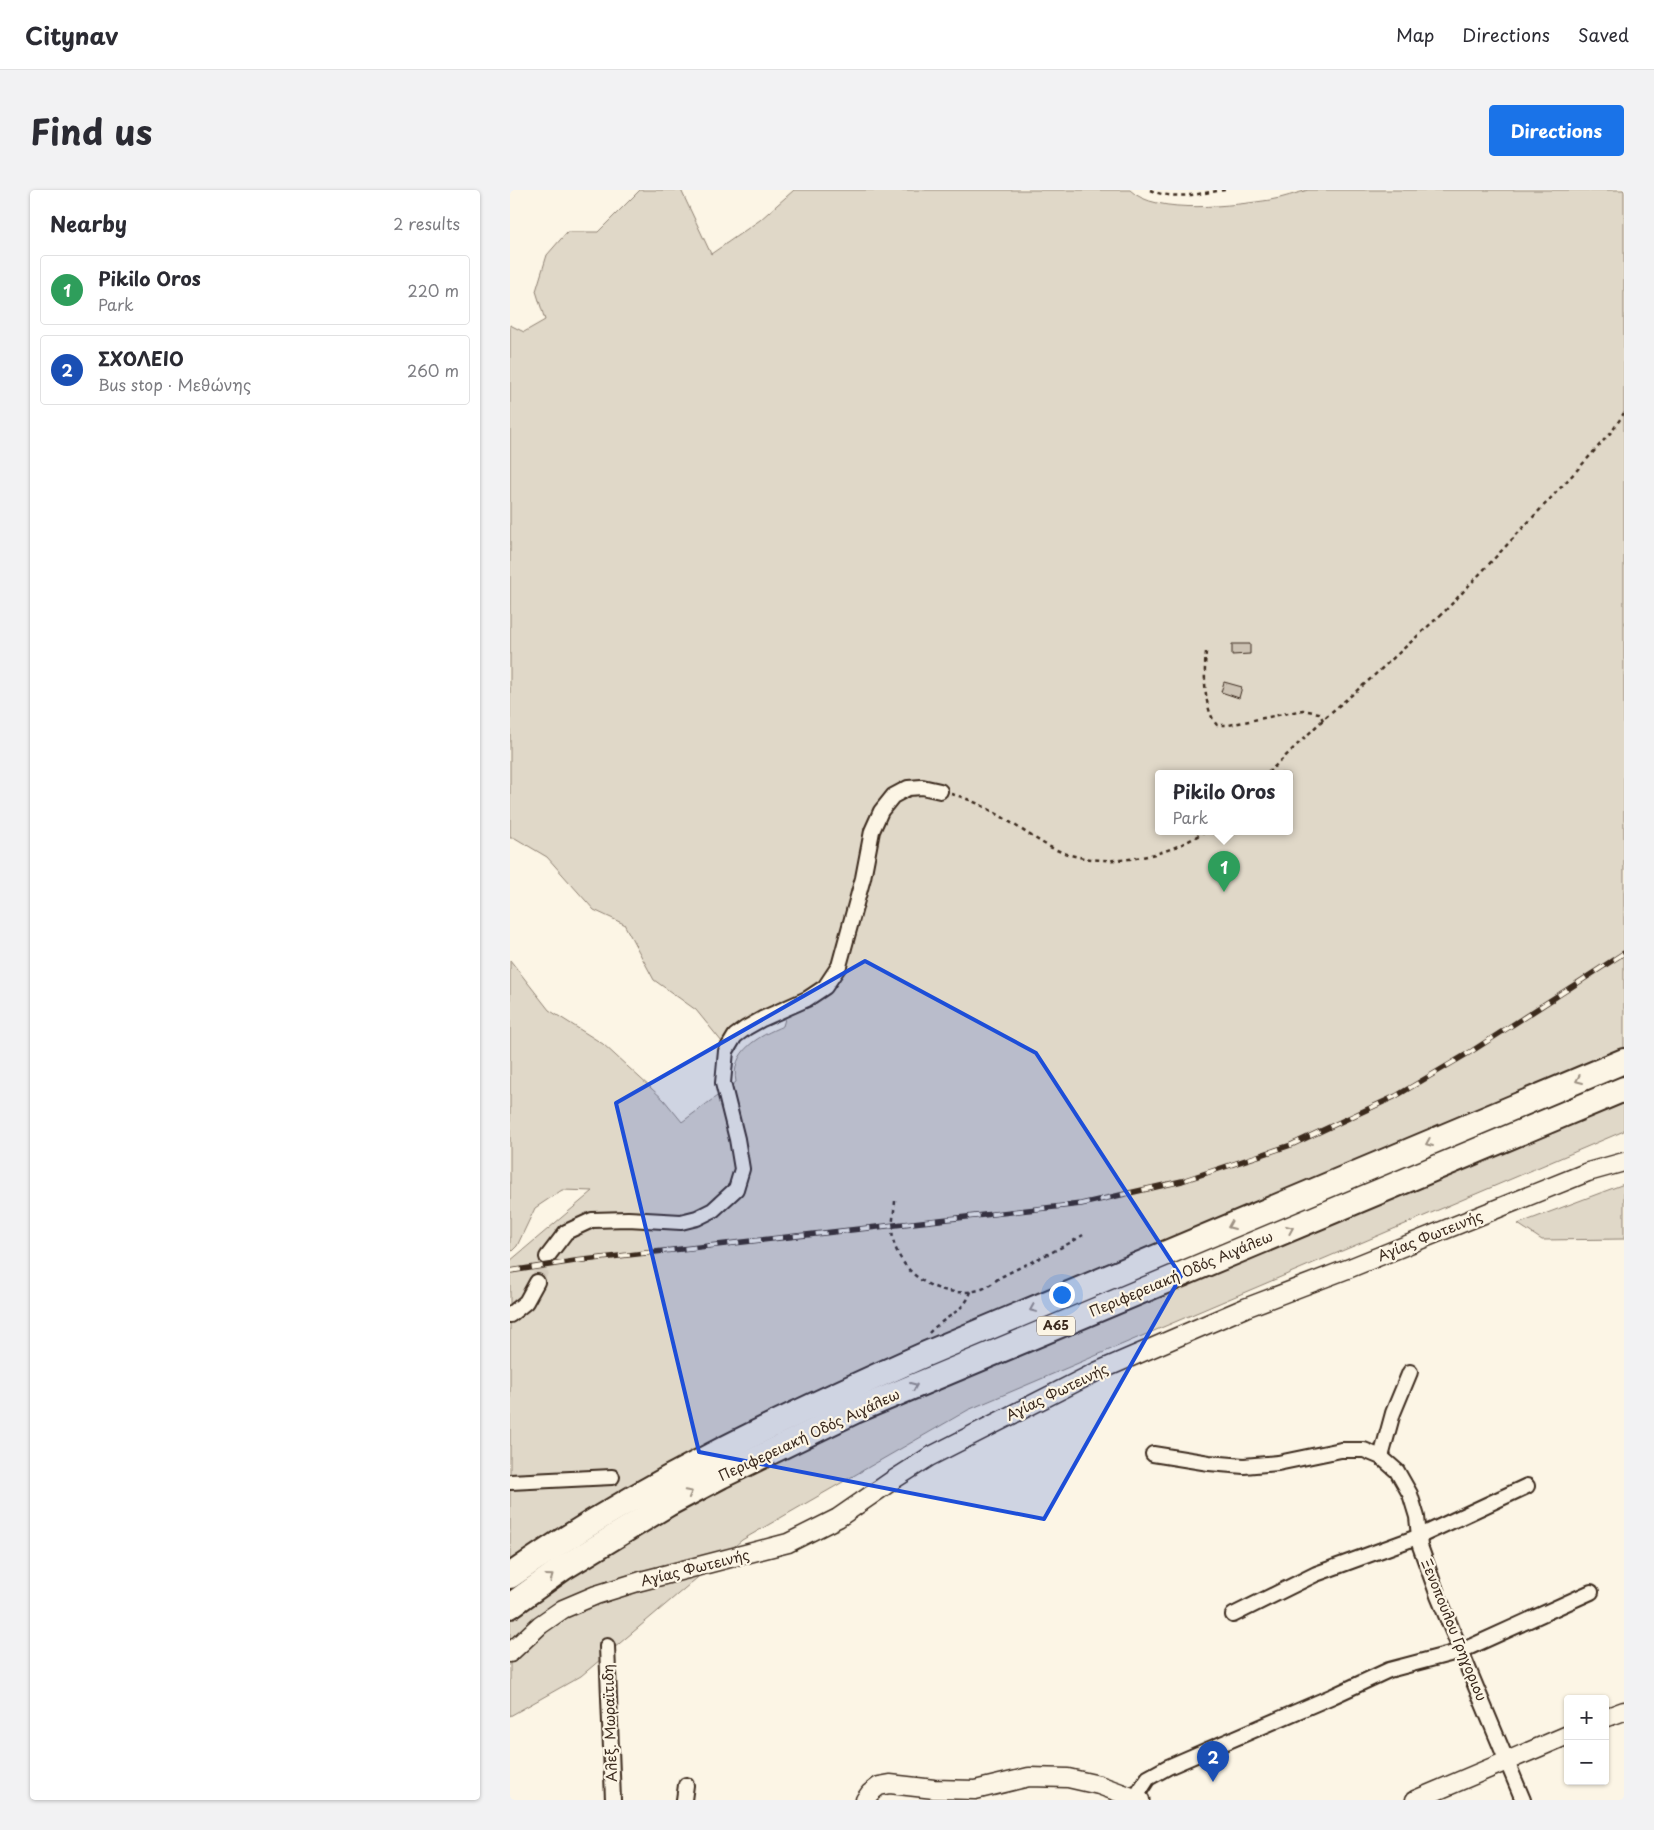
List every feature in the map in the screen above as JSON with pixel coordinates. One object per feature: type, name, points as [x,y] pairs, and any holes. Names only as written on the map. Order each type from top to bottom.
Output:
[{"type":"highway","name":"Περιφερειακή Οδός Αιγάλεω","points":[[510,1576],[551,1547],[656,1484],[780,1420],[926,1354],[1624,1061]]},
{"type":"highway","name":"Περιφερειακή Οδός Αιγάλεω","points":[[510,1606],[563,1568],[668,1504],[748,1462],[855,1411],[1624,1089]]},
{"type":"street","points":[[547,1257],[566,1232],[592,1220],[628,1219],[681,1222],[697,1218],[714,1210],[736,1189],[742,1169],[737,1138],[723,1083],[726,1050],[735,1036],[746,1028],[807,999],[825,987],[839,966],[863,878],[872,831],[881,810],[893,796],[908,788],[922,787],[940,791]]},
{"type":"street","name":"Αγίας Φωτεινής","points":[[510,1653],[540,1625],[563,1608],[641,1581],[788,1543],[812,1532],[838,1518],[930,1457],[1096,1372],[1245,1308],[1588,1172],[1624,1162]]},
{"type":"street","points":[[510,1315],[526,1302],[536,1282]]},
{"type":"street","points":[[1381,1457],[1393,1413],[1410,1372]]},
{"type":"street","name":"Ξενοπουλου Γρηγοριου","points":[[1153,1454],[1209,1463],[1244,1466],[1278,1463],[1341,1450],[1364,1450],[1381,1457],[1397,1471],[1410,1494],[1417,1517],[1420,1546],[1523,1800]]},
{"type":"street","points":[[510,1482],[612,1478]]},
{"type":"street","points":[[1233,1615],[1316,1574],[1420,1536],[1527,1486]]},
{"type":"street","points":[[865,1800],[879,1786],[890,1784],[934,1790],[975,1790],[1029,1777],[1068,1778],[1099,1785],[1138,1799],[1148,1778],[1168,1767],[1389,1670],[1461,1651],[1591,1592]]},
{"type":"street","name":"Αλεξ. Μωραϊτιδη","points":[[607,1646],[614,1800]]},
{"type":"street","points":[[1609,1717],[1624,1711]]},
{"type":"street","points":[[1414,1800],[1564,1737]]},
{"type":"street","points":[[684,1800],[686,1785]]},
{"type":"path","points":[[1150,190],[1163,196],[1179,196],[1225,190]]},
{"type":"path","points":[[1271,770],[1323,720],[1446,610],[1579,468],[1613,430],[1624,413]]},
{"type":"path","points":[[1206,652],[1205,684],[1208,706],[1211,718],[1217,725],[1229,725],[1303,710],[1319,713],[1323,720]]},
{"type":"path","points":[[940,791],[967,797],[1050,846],[1077,856],[1101,860],[1132,858],[1161,852],[1199,835]]},
{"type":"path","points":[[895,1201],[892,1231],[896,1250],[908,1267],[922,1281],[935,1288],[952,1292],[971,1291],[988,1286],[1002,1276],[1083,1235]]},
{"type":"path","points":[[926,1354],[922,1343],[925,1337],[942,1320],[966,1304],[971,1291]]},
{"type":"highlighted area","points":[[865,961],[1036,1053],[1181,1276],[1044,1519],[699,1452],[616,1103]]},
{"type":"shaded area","points":[[640,190],[681,190],[711,254],[760,220],[794,190],[1130,190],[1142,198],[1158,203],[1197,207],[1270,200],[1308,190],[1624,190],[1624,1131],[968,1410],[742,1540],[581,1676],[510,1716],[510,1261],[593,1191],[562,1190],[535,1208],[517,1246],[510,1253],[510,960],[549,1010],[603,1044],[664,1100],[682,1122],[736,1082],[735,1071],[742,1053],[756,1040],[783,1026],[790,1001],[731,1031],[722,1042],[696,1010],[654,980],[624,924],[594,910],[547,857],[515,838],[510,838],[510,325],[524,332],[545,320],[536,291],[547,255],[567,232],[598,232]]},
{"type":"shaded area","points":[[1624,1184],[1624,1239],[1542,1240],[1518,1224]]},
{"type":"building","points":[[1232,644],[1250,644],[1250,654],[1232,655]]},
{"type":"building","points":[[1224,682],[1242,687],[1239,698],[1221,692]]},
{"type":"tunnel","points":[[537,1282],[547,1257]]},
{"type":"railway","points":[[510,1271],[575,1261],[1081,1204],[1182,1181],[1291,1145],[1396,1096],[1472,1051],[1624,953]]},
{"type":"place","name":"Pikilo Oros","points":[[1224,892]]},
{"type":"place","name":"ΣΧΟΛΕΙΟ","points":[[1213,1782]]}]
